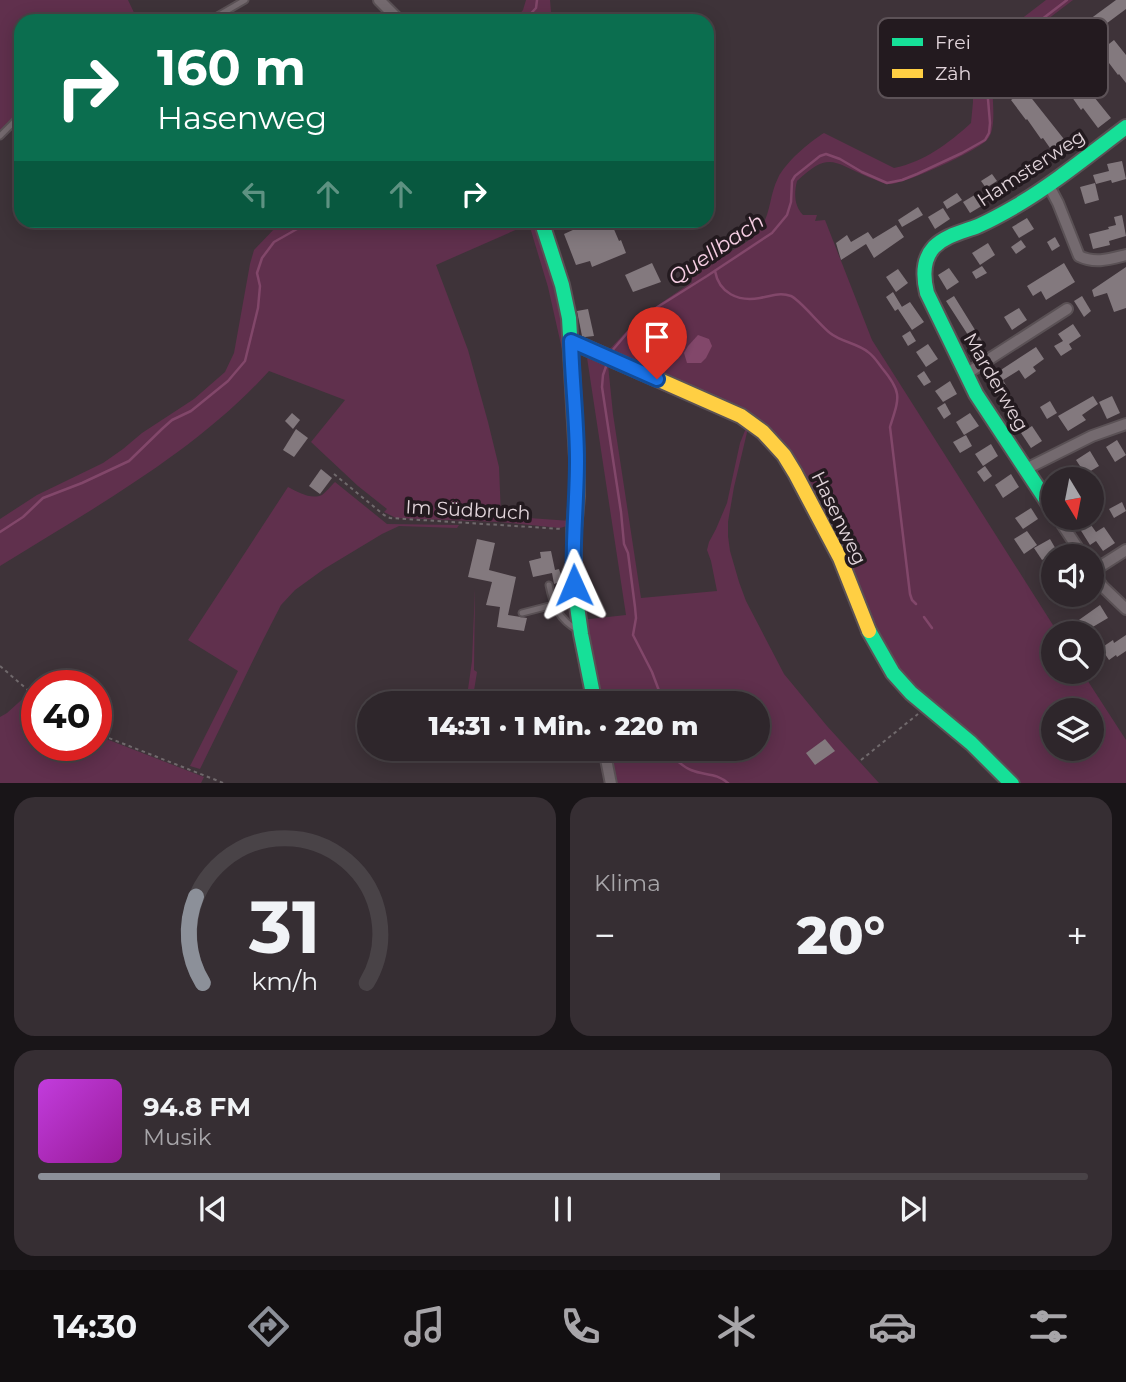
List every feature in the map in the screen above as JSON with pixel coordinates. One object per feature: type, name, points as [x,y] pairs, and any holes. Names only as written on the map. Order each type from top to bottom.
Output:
[{"type":"street","points":[[379,0],[393,14]]},
{"type":"street","name":"Hamsterweg","points":[[925,264],[931,249],[944,240],[1000,216],[1126,127]]},
{"type":"street","points":[[1048,184],[1079,256],[1092,261],[1126,255]]},
{"type":"street","points":[[544,228],[562,285],[569,318],[577,458],[574,585],[592,691]]},
{"type":"street","name":"Marderweg","points":[[925,264],[923,279],[927,293],[976,394],[1041,492]]},
{"type":"street","points":[[966,374],[1068,310]]},
{"type":"street","name":"Hasenweg","points":[[571,341],[741,416],[763,432],[784,455],[808,496],[840,558],[862,616],[893,673],[911,693],[971,743],[1012,783]]},
{"type":"street","points":[[1026,469],[1092,436],[1126,424]]},
{"type":"street","points":[[1104,564],[1126,550]]},
{"type":"street","points":[[1104,588],[1126,609]]},
{"type":"street","points":[[606,761],[611,783]]},
{"type":"lane","points":[[221,14],[245,0]]},
{"type":"lane","points":[[0,136],[14,122]]},
{"type":"lane","points":[[549,585],[554,605],[569,625],[581,632]]},
{"type":"lane","points":[[522,612],[554,605]]},
{"type":"path","name":"Im Südbruch","points":[[334,474],[384,515],[397,520],[574,529]]},
{"type":"path","points":[[0,666],[21,684]]},
{"type":"path","points":[[860,760],[928,706]]},
{"type":"path","points":[[112,739],[226,783]]},
{"type":"shaded area","points":[[0,0],[128,0],[135,14],[14,14],[14,127],[0,140]]},
{"type":"shaded area","points":[[526,0],[550,0],[549,14],[520,14]]},
{"type":"shaded area","points":[[1046,0],[1073,0],[1049,18],[1023,18]]},
{"type":"shaded area","points":[[973,98],[993,98],[991,134],[980,145],[955,159],[924,173],[889,184],[839,164],[824,163],[797,181],[796,203],[803,215],[817,215],[815,221],[825,220],[872,340],[1050,621],[1041,621],[1041,684],[1090,684],[1099,698],[1041,698],[1041,761],[1104,761],[1104,706],[1126,740],[1126,783],[1015,783],[898,674],[771,436],[606,353],[639,318],[692,282],[686,271],[733,250],[757,233],[765,220],[781,172],[798,153],[824,133],[894,168],[936,151],[971,123]]},
{"type":"shaded area","points":[[275,228],[520,228],[436,265],[468,350],[488,422],[499,467],[501,516],[570,521],[570,525],[560,528],[500,522],[396,518],[384,512],[387,509],[311,442],[345,400],[269,371],[209,428],[176,453],[106,501],[0,566],[0,519],[37,495],[103,463],[142,433],[194,399],[225,372],[234,353],[254,250]]},
{"type":"shaded area","points":[[530,228],[540,228],[562,297],[575,461],[572,501],[573,476],[564,358],[548,287]]},
{"type":"shaded area","points":[[698,335],[709,339],[712,346],[701,363],[687,363],[684,353]]},
{"type":"shaded area","points":[[586,351],[607,355],[613,414],[641,598],[717,591],[707,550],[727,503],[740,443],[746,428],[724,415],[612,368],[614,362],[749,424],[728,522],[730,551],[739,582],[784,674],[879,783],[614,783],[609,761],[770,761],[770,691],[595,691],[581,620],[626,615]]},
{"type":"shaded area","points":[[335,482],[387,524],[459,525],[457,528],[399,526],[324,569],[295,590],[281,605],[200,769],[190,766],[238,671],[188,640],[288,487],[313,497],[324,494]]},
{"type":"shaded area","points":[[475,588],[474,670],[477,672],[474,691],[468,691],[472,661]]},
{"type":"shaded area","points":[[21,700],[21,761],[112,761],[112,741],[204,777],[201,783],[0,783],[0,717]]},
{"type":"building","points":[[1116,0],[1126,0],[1126,9],[1108,22],[1108,18],[1091,18]]},
{"type":"building","points":[[1114,40],[1126,55],[1126,83],[1108,62],[1108,45]]},
{"type":"building","points":[[1031,98],[1071,148],[1057,158],[1011,100]]},
{"type":"building","points":[[1073,98],[1095,98],[1111,118],[1098,128],[1083,108],[1081,110]]},
{"type":"building","points":[[1122,161],[1126,179],[1096,184],[1093,175],[1109,171],[1107,164]]},
{"type":"building","points":[[992,174],[997,181],[986,188],[981,181]]},
{"type":"building","points":[[1011,176],[1018,187],[1003,195],[996,184]]},
{"type":"building","points":[[1095,183],[1099,200],[1085,204],[1080,187]]},
{"type":"building","points":[[957,193],[962,200],[947,209],[943,202]]},
{"type":"building","points":[[978,193],[985,204],[970,213],[963,202]]},
{"type":"building","points":[[918,207],[923,215],[902,227],[898,220]]},
{"type":"building","points":[[943,208],[950,219],[935,229],[928,217]]},
{"type":"building","points":[[1122,215],[1126,236],[1109,241],[1110,245],[1093,249],[1089,234],[1116,225],[1114,217]]},
{"type":"building","points":[[1027,218],[1034,229],[1019,238],[1012,227]]},
{"type":"building","points":[[896,225],[904,237],[874,258],[866,244],[841,260],[836,243],[847,235],[851,242],[868,232],[873,239]]},
{"type":"building","points":[[577,228],[613,228],[626,253],[592,267],[590,261],[576,265],[564,234]]},
{"type":"building","points":[[1055,237],[1060,246],[1052,251],[1047,242]]},
{"type":"building","points":[[1021,240],[1026,247],[1016,254],[1011,247]]},
{"type":"building","points":[[988,243],[995,255],[980,265],[972,253]]},
{"type":"building","points":[[652,263],[661,282],[633,292],[625,275]]},
{"type":"building","points":[[1064,263],[1075,282],[1046,300],[1041,291],[1033,296],[1027,286]]},
{"type":"building","points":[[982,266],[987,273],[976,279],[972,272]]},
{"type":"building","points":[[1126,267],[1126,308],[1114,312],[1107,293],[1094,297],[1092,290]]},
{"type":"building","points":[[949,268],[959,282],[947,290],[938,275]]},
{"type":"building","points":[[898,269],[908,283],[896,292],[886,277]]},
{"type":"building","points":[[893,292],[902,307],[910,302],[924,322],[912,330],[886,297]]},
{"type":"building","points":[[954,296],[985,346],[974,353],[964,338],[968,335],[946,301]]},
{"type":"building","points":[[1082,296],[1091,311],[1084,317],[1074,301]]},
{"type":"building","points":[[1019,308],[1027,320],[1012,330],[1004,317]]},
{"type":"building","points":[[588,309],[594,336],[585,337],[582,336],[577,311]]},
{"type":"building","points":[[1073,324],[1081,336],[1069,344],[1072,349],[1061,356],[1054,346],[1063,341],[1058,334]]},
{"type":"building","points":[[910,331],[916,341],[908,346],[902,336]]},
{"type":"building","points":[[928,344],[938,359],[926,367],[916,352]]},
{"type":"building","points":[[1036,347],[1044,359],[1033,367],[1036,371],[1025,379],[1019,370],[1003,380],[1007,387],[996,394],[987,379]]},
{"type":"building","points":[[924,371],[931,382],[924,386],[917,376]]},
{"type":"building","points":[[950,381],[957,394],[943,402],[935,391]]},
{"type":"building","points":[[1093,396],[1098,404],[1082,415],[1086,420],[1068,431],[1058,416]]},
{"type":"building","points":[[1112,396],[1120,413],[1107,419],[1099,402]]},
{"type":"building","points":[[1009,400],[1025,425],[1017,430],[1001,405]]},
{"type":"building","points":[[1050,401],[1057,413],[1047,419],[1040,407]]},
{"type":"building","points":[[945,403],[951,414],[944,419],[937,408]]},
{"type":"building","points":[[292,413],[300,420],[293,429],[285,421]]},
{"type":"building","points":[[970,413],[979,426],[964,435],[956,422]]},
{"type":"building","points":[[1032,426],[1042,441],[1031,448],[1021,433]]},
{"type":"building","points":[[296,429],[308,438],[294,457],[283,450]]},
{"type":"building","points":[[966,435],[972,446],[960,453],[953,442]]},
{"type":"building","points":[[1117,440],[1126,455],[1115,462],[1106,447]]},
{"type":"building","points":[[991,444],[998,456],[983,466],[975,454]]},
{"type":"building","points":[[1090,451],[1099,466],[1081,467],[1076,460]]},
{"type":"building","points":[[985,466],[992,476],[984,482],[977,472]]},
{"type":"building","points":[[321,469],[332,478],[320,494],[309,486]]},
{"type":"building","points":[[1011,474],[1019,487],[1003,498],[995,485]]},
{"type":"building","points":[[1122,502],[1126,511],[1114,518],[1109,509]]},
{"type":"building","points":[[1031,508],[1038,519],[1023,529],[1015,518]]},
{"type":"building","points":[[1104,527],[1115,543],[1104,550],[1104,544],[1096,541],[1089,544],[1081,530],[1096,532],[1104,530]]},
{"type":"building","points":[[1027,531],[1037,545],[1024,554],[1014,539]]},
{"type":"building","points":[[477,539],[495,543],[489,570],[516,577],[508,615],[527,618],[524,631],[497,627],[500,607],[486,605],[492,582],[468,577]]},
{"type":"building","points":[[1041,544],[1041,558],[1034,548]]},
{"type":"building","points":[[551,551],[555,570],[559,569],[563,581],[554,584],[552,573],[533,577],[529,561],[541,558],[540,552]]},
{"type":"building","points":[[1097,607],[1101,607],[1108,618],[1103,621],[1077,621]]},
{"type":"building","points":[[1126,635],[1126,651],[1109,660],[1104,652],[1104,646],[1113,640],[1114,643]]},
{"type":"building","points":[[825,739],[835,751],[815,765],[806,753]]},
{"type":"waterway","points":[[530,14],[536,8],[537,0]]},
{"type":"waterway","name":"Quellbach","points":[[1044,18],[1067,0]]},
{"type":"waterway","name":"Quellbach","points":[[611,352],[640,318],[772,233],[787,215],[795,176],[820,156],[826,154],[840,159],[887,183],[902,180],[985,140],[990,123],[988,98]]},
{"type":"waterway","points":[[0,532],[23,517],[43,498],[129,461],[172,420],[191,411],[228,381],[245,361],[258,308],[260,286],[257,273],[262,258],[274,242],[299,228]]},
{"type":"waterway","points":[[715,271],[725,290],[737,297],[752,299],[783,294],[795,298],[830,333],[870,354],[893,384],[897,402],[890,427],[910,594],[916,604]]},
{"type":"waterway","name":"Quellbach","points":[[608,361],[602,387],[635,607],[633,635],[659,691]]},
{"type":"waterway","points":[[924,617],[932,628]]},
{"type":"waterway","name":"Quellbach","points":[[677,761],[696,772],[720,778],[728,783]]},
{"type":"traffic: fast","points":[[1041,492],[976,394],[927,293],[925,263],[930,252],[939,243],[1011,209],[1126,127]]},
{"type":"traffic: fast","points":[[544,228],[562,285],[569,318],[577,458],[574,585],[592,691]]},
{"type":"traffic: fast","points":[[869,631],[893,673],[911,693],[971,743],[1011,783]]},
{"type":"traffic: slow","points":[[571,341],[741,416],[763,432],[784,455],[795,473],[840,558],[869,631]]},
{"type":"route","points":[[574,585],[577,458],[571,341],[657,379]]}]
